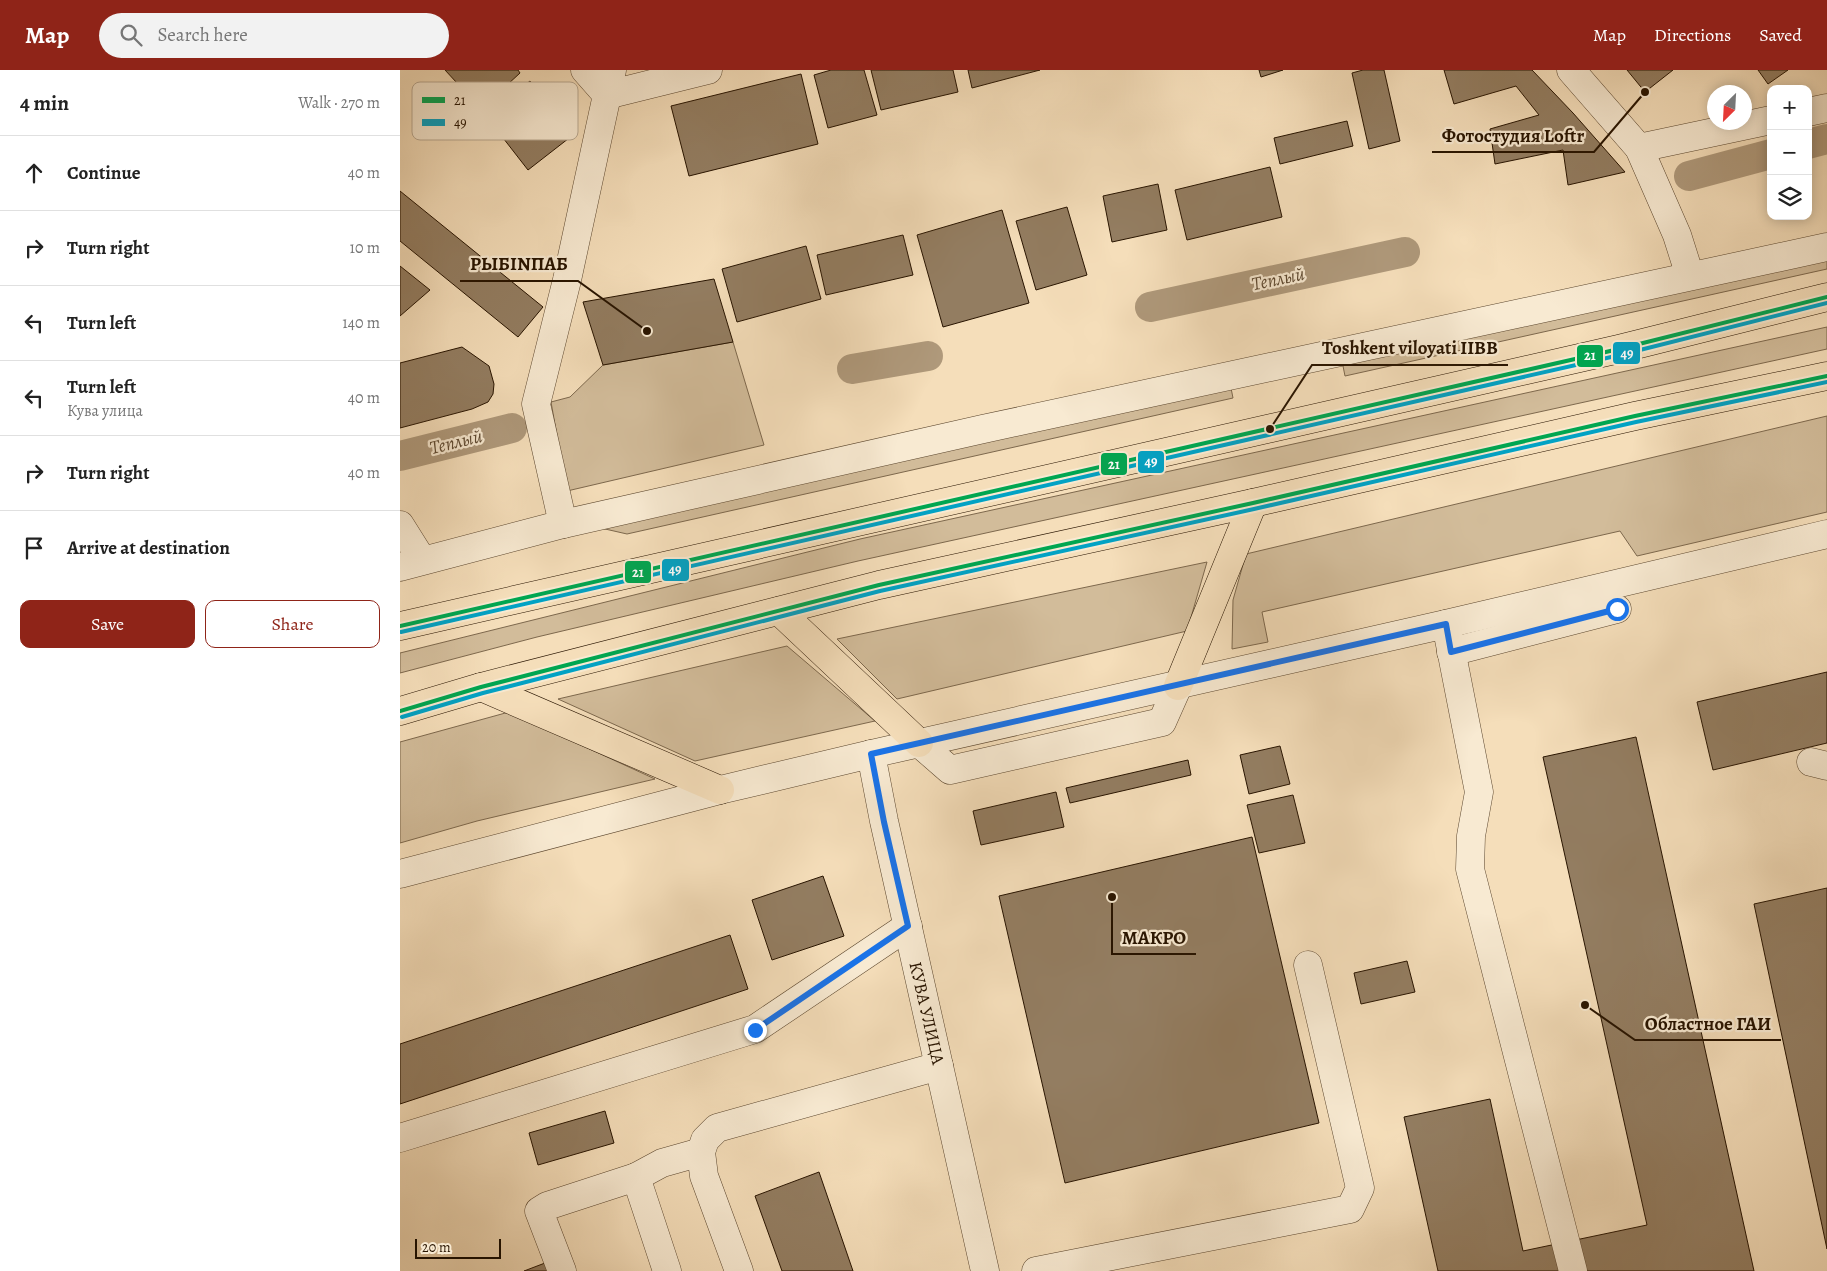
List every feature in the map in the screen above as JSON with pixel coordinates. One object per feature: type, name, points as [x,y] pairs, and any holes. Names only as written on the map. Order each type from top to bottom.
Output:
[{"type":"highway","points":[[400,626],[1599,354],[1827,297]]},
{"type":"highway","points":[[400,710],[481,687],[879,585],[1253,503],[1635,416],[1827,376]]},
{"type":"highway","points":[[1178,686],[1253,503]]},
{"type":"highway","points":[[779,611],[919,743]]},
{"type":"highway","points":[[481,687],[720,790]]},
{"type":"street","points":[[585,70],[610,83],[708,70]]},
{"type":"street","points":[[1571,70],[1639,148],[1677,235],[1690,276]]},
{"type":"street","points":[[563,524],[536,404],[567,280],[610,83]]},
{"type":"street","points":[[1812,111],[1827,108]]},
{"type":"street","points":[[1639,148],[1767,121]]},
{"type":"street","points":[[400,525],[411,563],[563,524],[992,427],[1827,247]]},
{"type":"street","points":[[400,874],[720,790],[871,754],[1178,686],[1827,534]]},
{"type":"street","points":[[1451,652],[1617,609]]},
{"type":"street","points":[[1446,624],[1479,792],[1471,836],[1470,869],[1573,1271]]},
{"type":"street","name":"КУВА УЛИЦА","points":[[871,754],[884,822],[985,1271]]},
{"type":"street","points":[[400,1138],[755,1030],[908,926]]},
{"type":"street","points":[[1036,1271],[1350,1209],[1360,1188],[1308,966]]},
{"type":"street","points":[[739,1271],[704,1176],[701,1152],[705,1140],[717,1128],[939,1066]]},
{"type":"street","points":[[562,1271],[539,1212],[547,1206],[636,1177],[662,1163],[701,1152]]},
{"type":"street","points":[[636,1177],[667,1271]]},
{"type":"shaded area","points":[[1827,256],[1827,269],[1345,376],[1342,361]]},
{"type":"shaded area","points":[[1827,327],[1827,349],[858,561],[537,637],[400,673],[400,653],[860,539]]},
{"type":"shaded area","points":[[733,342],[764,445],[567,491],[551,402],[570,397],[603,365]]},
{"type":"shaded area","points":[[1230,383],[1233,398],[627,534],[592,526]]},
{"type":"shaded area","points":[[1827,416],[1827,512],[1637,556],[1620,531],[1262,612],[1268,642],[1232,649],[1233,600],[1246,554]]},
{"type":"shaded area","points":[[1207,562],[1187,631],[897,699],[837,639]]},
{"type":"shaded area","points":[[787,646],[875,721],[695,761],[558,699]]},
{"type":"shaded area","points":[[509,712],[655,779],[477,821],[400,843],[400,742]]},
{"type":"building","points":[[445,70],[518,70],[520,73],[510,82],[456,82]]},
{"type":"building","points":[[831,70],[864,70],[877,115],[828,128],[814,75]]},
{"type":"building","points":[[871,70],[953,70],[958,92],[881,110]]},
{"type":"building","points":[[968,70],[1040,70],[972,88]]},
{"type":"building","points":[[1259,70],[1283,70],[1261,77]]},
{"type":"building","points":[[1363,70],[1384,70],[1400,141],[1369,149],[1352,73]]},
{"type":"building","points":[[1444,70],[1532,70],[1625,172],[1568,185],[1563,150],[1495,164],[1490,129],[1539,115],[1516,86],[1454,104]]},
{"type":"building","points":[[1627,70],[1673,70],[1645,92]]},
{"type":"building","points":[[1758,70],[1788,70],[1768,84]]},
{"type":"building","points":[[801,74],[818,144],[689,176],[671,106]]},
{"type":"building","points":[[1347,121],[1353,146],[1280,164],[1274,138]]},
{"type":"building","points":[[505,140],[567,140],[528,170]]},
{"type":"building","points":[[1270,167],[1282,217],[1187,240],[1175,190]]},
{"type":"building","points":[[1158,184],[1167,230],[1112,242],[1103,196]]},
{"type":"building","points":[[400,191],[543,307],[518,337],[400,241]]},
{"type":"building","points":[[1067,207],[1087,275],[1036,290],[1016,221]]},
{"type":"building","points":[[1002,210],[1029,303],[943,327],[917,235]]},
{"type":"building","points":[[903,235],[913,275],[826,295],[817,255]]},
{"type":"building","points":[[806,246],[821,299],[737,322],[722,269]]},
{"type":"building","points":[[400,266],[430,290],[400,316]]},
{"type":"building","points":[[714,279],[733,342],[603,365],[583,302]]},
{"type":"building","points":[[462,347],[489,366],[494,384],[493,394],[488,402],[472,409],[400,428],[400,363]]},
{"type":"building","points":[[1827,672],[1827,743],[1713,770],[1697,702]]},
{"type":"building","points":[[1636,737],[1754,1271],[1438,1271],[1404,1117],[1490,1099],[1523,1251],[1647,1225],[1543,757]]},
{"type":"building","points":[[1280,746],[1290,784],[1249,794],[1240,755]]},
{"type":"building","points":[[1188,760],[1191,775],[1070,803],[1066,788]]},
{"type":"building","points":[[1056,792],[1064,827],[981,845],[973,811]]},
{"type":"building","points":[[1293,795],[1305,843],[1259,853],[1247,805]]},
{"type":"building","points":[[1252,837],[1319,1123],[1065,1183],[999,896]]},
{"type":"building","points":[[823,876],[844,936],[772,960],[752,900]]},
{"type":"building","points":[[1827,888],[1827,1249],[1754,904]]},
{"type":"building","points":[[730,935],[748,989],[400,1104],[400,1044]]},
{"type":"building","points":[[1407,961],[1415,992],[1361,1004],[1354,973]]},
{"type":"building","points":[[605,1111],[614,1143],[538,1165],[529,1133]]},
{"type":"building","points":[[819,1172],[853,1271],[782,1271],[755,1196]]},
{"type":"building","points":[[545,1263],[548,1271],[524,1271]]},
{"type":"waterway","name":"Теплый","points":[[1812,143],[1827,139]]},
{"type":"waterway","name":"Теплый","points":[[1689,176],[1767,155]]},
{"type":"waterway","name":"Теплый","points":[[1150,307],[1405,252]]},
{"type":"waterway","name":"Теплый","points":[[852,369],[928,356]]},
{"type":"waterway","name":"Теплый","points":[[400,456],[512,428]]},
{"type":"transit line","name":"21","points":[[400,626],[1619,349],[1827,297]]},
{"type":"transit line","name":"49","points":[[401,632],[1620,355],[1827,303]]},
{"type":"transit line","name":"21","points":[[400,711],[481,687],[879,585],[1253,503],[1635,416],[1827,376]]},
{"type":"transit line","name":"49","points":[[402,717],[483,693],[880,591],[1254,509],[1636,422],[1827,382]]},
{"type":"place","name":"Фотостудия Loftr","points":[[1645,92]]},
{"type":"place","name":"РЫБINПАБ","points":[[647,331]]},
{"type":"place","name":"Toshkent viloyati IIBB","points":[[1270,429]]},
{"type":"place","name":"МАКРО","points":[[1112,897]]},
{"type":"place","name":"Областное ГАИ","points":[[1585,1005]]},
{"type":"route","points":[[755,1030],[908,926],[884,822],[871,754],[1446,624],[1451,652],[1617,609]]}]
